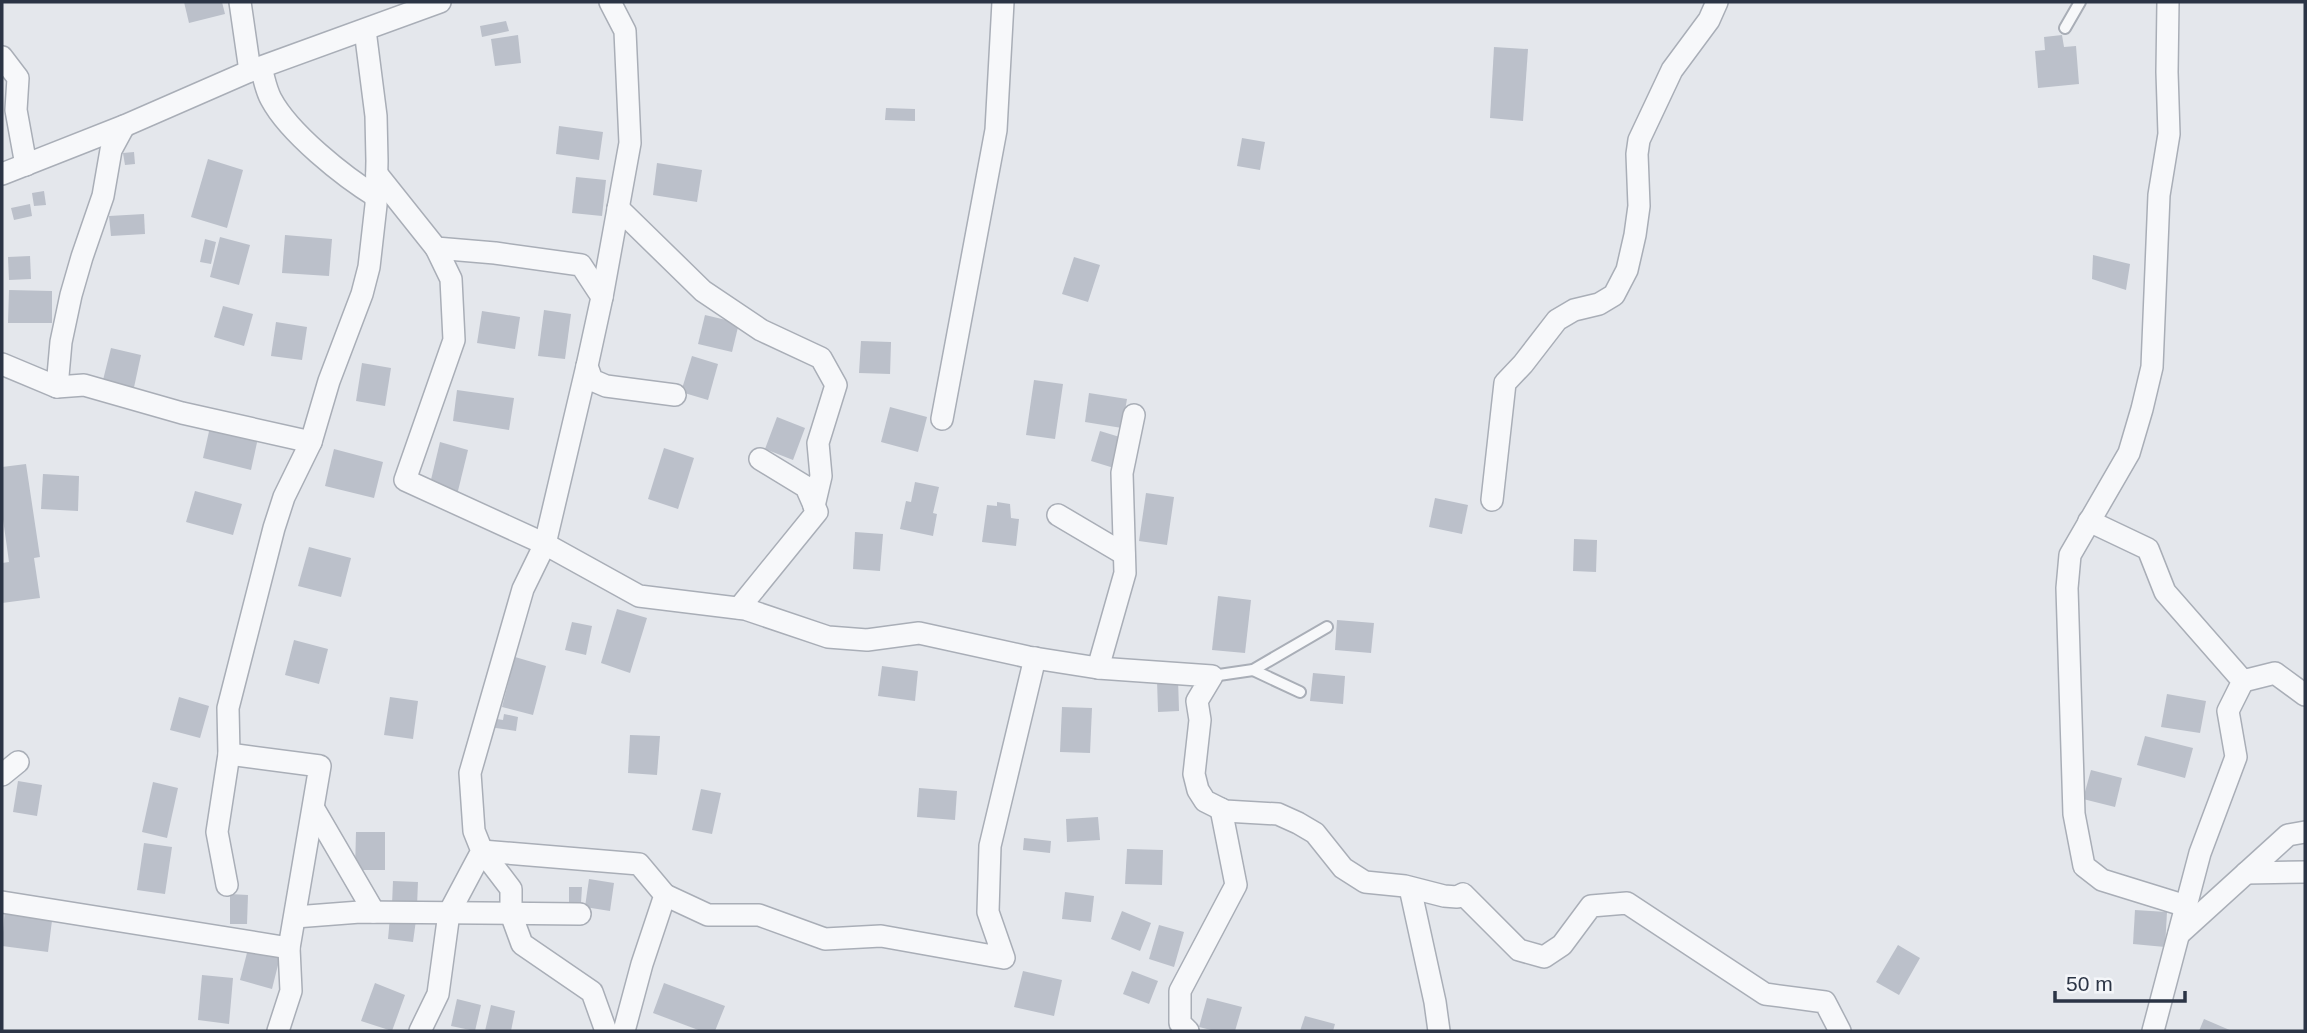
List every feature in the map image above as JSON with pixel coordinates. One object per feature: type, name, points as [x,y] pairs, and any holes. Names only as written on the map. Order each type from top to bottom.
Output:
[{"type":"street","points":[[240,2],[256,69],[271,99],[288,121],[330,164],[376,201],[408,212]]},
{"type":"street","points":[[2,174],[124,126],[256,69],[365,30],[409,7],[440,2]]},
{"type":"street","points":[[606,1031],[592,992],[522,944],[511,914],[511,889],[482,851],[474,831],[470,773],[523,589],[545,544],[602,297],[630,143],[625,32],[610,2]]},
{"type":"street","points":[[942,419],[996,130],[1003,2]]},
{"type":"street","points":[[1492,500],[1505,383],[1524,364],[1558,320],[1574,310],[1599,304],[1614,295],[1627,270],[1635,235],[1639,206],[1639,140],[1672,70],[1709,20],[1717,2]]},
{"type":"street","points":[[2168,2],[2169,134],[2159,195],[2152,367],[2129,453],[2070,555],[2067,588],[2074,814],[2084,866],[2102,880],[2186,906]]},
{"type":"street","points":[[227,885],[217,832],[229,754],[228,708],[232,687],[284,497],[311,442],[329,380],[362,294],[369,267],[377,174],[376,117],[365,30]]},
{"type":"street","points":[[2,57],[18,78],[16,110],[26,166]]},
{"type":"street","points":[[57,387],[61,342],[71,295],[103,196],[111,150],[124,126]]},
{"type":"street","points":[[377,174],[436,248],[451,279],[454,340],[405,480],[545,544],[639,596],[739,608],[828,637],[867,640],[919,633],[1035,658],[1098,668],[1212,676],[1197,702],[1200,720],[1194,774],[1198,790],[1205,801],[1225,811],[1278,814],[1315,833],[1343,868],[1365,882],[1444,896],[1457,897],[1463,894],[1519,950],[1544,957],[1562,945],[1591,906],[1627,902],[1765,994],[1825,1002],[1840,1031]]},
{"type":"street","points":[[618,208],[703,291],[761,330],[821,358],[836,385],[818,443],[821,476],[814,506]]},
{"type":"street","points":[[436,248],[581,265],[602,297]]},
{"type":"street","points":[[2,364],[57,387],[84,385],[182,413],[311,442]]},
{"type":"street","points":[[587,366],[592,380],[606,386],[676,395]]},
{"type":"street","points":[[1098,668],[1125,573],[1122,473],[1134,415]]},
{"type":"street","points":[[739,608],[817,512],[806,487],[760,459]]},
{"type":"street","points":[[1058,515],[1124,554]]},
{"type":"street","points":[[2089,520],[2148,549],[2165,592],[2243,681]]},
{"type":"street","points":[[482,851],[639,864],[665,895],[708,915],[759,915],[825,939],[881,936],[1004,958],[988,912],[990,846],[1035,658]]},
{"type":"street","points":[[2153,1031],[2200,853],[2235,757],[2228,711],[2243,681],[2275,673],[2305,695]]},
{"type":"street","points":[[229,754],[320,766],[289,948],[291,991],[281,1030]]},
{"type":"street","points":[[1188,1031],[1180,1023],[1180,991],[1236,885],[1221,808]]},
{"type":"street","points":[[314,809],[374,912]]},
{"type":"street","points":[[2179,934],[2288,835],[2305,832]]},
{"type":"street","points":[[419,1031],[438,994],[449,913],[482,851]]},
{"type":"street","points":[[2246,873],[2305,872]]},
{"type":"street","points":[[1410,888],[1439,1031]]},
{"type":"street","points":[[624,1031],[642,964],[665,895]]},
{"type":"street","points":[[2,902],[289,948]]},
{"type":"street","points":[[295,917],[374,912],[580,914]]},
{"type":"lane","points":[[2065,28],[2080,2]]},
{"type":"lane","points":[[1212,676],[1254,670],[1326,627]]},
{"type":"lane","points":[[1254,670],[1300,692]]},
{"type":"building","points":[[184,2],[222,2],[225,14],[189,23]]},
{"type":"building","points":[[506,21],[509,31],[482,37],[480,26]]},
{"type":"building","points":[[518,35],[521,63],[495,66],[491,39]]},
{"type":"building","points":[[2062,35],[2064,47],[2076,46],[2079,84],[2038,88],[2035,51],[2045,50],[2044,37]]},
{"type":"building","points":[[1494,47],[1528,49],[1523,121],[1490,118]]},
{"type":"building","points":[[886,108],[915,109],[915,121],[885,120]]},
{"type":"building","points":[[559,126],[603,132],[599,160],[556,154]]},
{"type":"building","points":[[1242,138],[1265,142],[1260,170],[1237,166]]},
{"type":"building","points":[[134,152],[135,164],[125,165],[123,153]]},
{"type":"building","points":[[208,159],[243,170],[227,228],[191,217]]},
{"type":"building","points":[[657,163],[702,170],[697,202],[653,195]]},
{"type":"building","points":[[576,177],[606,180],[602,216],[572,213]]},
{"type":"building","points":[[44,191],[46,205],[34,206],[32,193]]},
{"type":"building","points":[[30,204],[32,216],[14,220],[11,208]]},
{"type":"building","points":[[144,214],[145,234],[111,236],[109,216]]},
{"type":"building","points":[[285,235],[332,239],[329,276],[282,273]]},
{"type":"building","points":[[220,237],[250,245],[239,285],[210,277]]},
{"type":"building","points":[[205,239],[216,242],[211,264],[200,262]]},
{"type":"building","points":[[2093,255],[2130,264],[2126,290],[2092,279]]},
{"type":"building","points":[[30,256],[31,279],[9,280],[8,257]]},
{"type":"building","points":[[1074,257],[1100,265],[1088,302],[1062,294]]},
{"type":"building","points":[[9,290],[52,291],[52,323],[8,323]]},
{"type":"building","points":[[223,306],[253,314],[244,346],[214,337]]},
{"type":"building","points":[[544,310],[571,314],[565,359],[538,356]]},
{"type":"building","points":[[482,311],[520,317],[515,349],[477,343]]},
{"type":"building","points":[[705,315],[739,323],[732,352],[698,344]]},
{"type":"building","points":[[276,322],[307,327],[302,360],[271,356]]},
{"type":"building","points":[[861,341],[891,342],[890,374],[859,373]]},
{"type":"building","points":[[111,348],[141,355],[133,392],[102,384]]},
{"type":"building","points":[[692,356],[718,364],[708,400],[681,392]]},
{"type":"building","points":[[362,363],[391,368],[385,406],[356,401]]},
{"type":"building","points":[[1034,380],[1063,384],[1055,439],[1026,435]]},
{"type":"building","points":[[457,390],[514,398],[509,430],[453,421]]},
{"type":"building","points":[[1089,393],[1127,399],[1122,428],[1085,422]]},
{"type":"building","points":[[890,407],[927,417],[918,452],[881,442]]},
{"type":"building","points":[[777,417],[805,428],[793,460],[765,449]]},
{"type":"building","points":[[210,427],[258,438],[251,470],[203,458]]},
{"type":"building","points":[[1100,431],[1123,438],[1114,468],[1091,461]]},
{"type":"building","points":[[440,442],[468,450],[457,495],[429,488]]},
{"type":"building","points":[[664,448],[694,458],[678,509],[648,499]]},
{"type":"building","points":[[334,449],[383,462],[374,498],[325,486]]},
{"type":"building","points":[[26,464],[40,557],[34,558],[40,598],[2,603],[2,563],[9,562],[2,512],[2,467]]},
{"type":"building","points":[[43,474],[79,476],[78,511],[41,509]]},
{"type":"building","points":[[915,482],[939,487],[933,513],[937,514],[933,536],[900,529],[906,501],[911,502]]},
{"type":"building","points":[[195,491],[242,504],[233,535],[186,522]]},
{"type":"building","points":[[1146,493],[1174,497],[1167,545],[1139,541]]},
{"type":"building","points":[[1435,498],[1468,505],[1462,534],[1429,527]]},
{"type":"building","points":[[997,502],[1010,504],[1011,518],[1019,519],[1016,546],[982,542],[987,505],[997,506]]},
{"type":"building","points":[[855,532],[883,534],[880,571],[853,569]]},
{"type":"building","points":[[1574,539],[1597,540],[1596,572],[1573,571]]},
{"type":"building","points":[[309,547],[351,558],[341,597],[298,586]]},
{"type":"building","points":[[1218,596],[1251,600],[1245,653],[1212,650]]},
{"type":"building","points":[[617,609],[647,618],[630,673],[601,663]]},
{"type":"building","points":[[1337,620],[1374,623],[1371,653],[1335,650]]},
{"type":"building","points":[[572,622],[592,626],[586,655],[565,650]]},
{"type":"building","points":[[294,640],[328,649],[319,684],[285,675]]},
{"type":"building","points":[[515,657],[546,666],[533,715],[502,707]]},
{"type":"building","points":[[882,666],[918,671],[915,701],[878,696]]},
{"type":"building","points":[[1313,673],[1345,676],[1343,704],[1310,701]]},
{"type":"building","points":[[1157,679],[1178,679],[1179,711],[1158,712]]},
{"type":"building","points":[[2167,694],[2206,701],[2200,733],[2161,727]]},
{"type":"building","points":[[179,697],[209,706],[200,738],[170,730]]},
{"type":"building","points":[[390,697],[418,701],[413,739],[384,735]]},
{"type":"building","points":[[1062,707],[1092,708],[1090,753],[1060,752]]},
{"type":"building","points":[[504,714],[518,717],[516,731],[489,727],[491,718],[503,720]]},
{"type":"building","points":[[630,735],[660,736],[657,775],[628,773]]},
{"type":"building","points":[[2145,736],[2193,748],[2185,778],[2137,765]]},
{"type":"building","points":[[2091,770],[2122,778],[2115,807],[2083,799]]},
{"type":"building","points":[[18,781],[42,785],[37,816],[13,812]]},
{"type":"building","points":[[153,782],[178,788],[167,838],[142,832]]},
{"type":"building","points":[[919,788],[957,791],[955,820],[917,817]]},
{"type":"building","points":[[701,789],[721,793],[712,834],[692,830]]},
{"type":"building","points":[[1098,817],[1100,840],[1067,842],[1066,819]]},
{"type":"building","points":[[356,832],[385,832],[385,870],[355,870]]},
{"type":"building","points":[[1024,838],[1051,841],[1050,853],[1023,850]]},
{"type":"building","points":[[144,843],[172,847],[165,894],[137,890]]},
{"type":"building","points":[[1127,849],[1163,850],[1162,885],[1125,884]]},
{"type":"building","points":[[589,879],[614,883],[610,911],[585,907]]},
{"type":"building","points":[[393,881],[418,882],[417,906],[392,905]]},
{"type":"building","points":[[569,887],[582,887],[581,903],[569,902]]},
{"type":"building","points":[[1065,892],[1094,896],[1091,922],[1062,919]]},
{"type":"building","points":[[230,894],[248,895],[247,924],[230,924]]},
{"type":"building","points":[[5,907],[53,913],[48,952],[2,946]]},
{"type":"building","points":[[2135,910],[2167,912],[2165,947],[2133,944]]},
{"type":"building","points":[[1122,911],[1151,923],[1140,951],[1111,939]]},
{"type":"building","points":[[390,917],[416,920],[413,942],[388,939]]},
{"type":"building","points":[[1159,925],[1184,932],[1174,967],[1149,959]]},
{"type":"building","points":[[1898,945],[1920,958],[1899,995],[1876,982]]},
{"type":"building","points":[[248,949],[280,957],[272,989],[240,980]]},
{"type":"building","points":[[1023,971],[1062,980],[1054,1016],[1014,1007]]},
{"type":"building","points":[[1132,971],[1158,981],[1149,1004],[1123,994]]},
{"type":"building","points":[[202,975],[233,978],[229,1024],[198,1020]]},
{"type":"building","points":[[375,983],[405,995],[392,1031],[361,1021]]},
{"type":"building","points":[[664,983],[725,1006],[715,1031],[701,1031],[653,1013]]},
{"type":"building","points":[[1207,998],[1242,1007],[1235,1031],[1215,1031],[1199,1027]]},
{"type":"building","points":[[457,999],[481,1005],[475,1031],[451,1026]]},
{"type":"building","points":[[491,1005],[515,1011],[511,1031],[485,1031]]},
{"type":"building","points":[[1305,1016],[1335,1024],[1333,1031],[1300,1031]]},
{"type":"building","points":[[2204,1019],[2232,1031],[2199,1031]]}]
